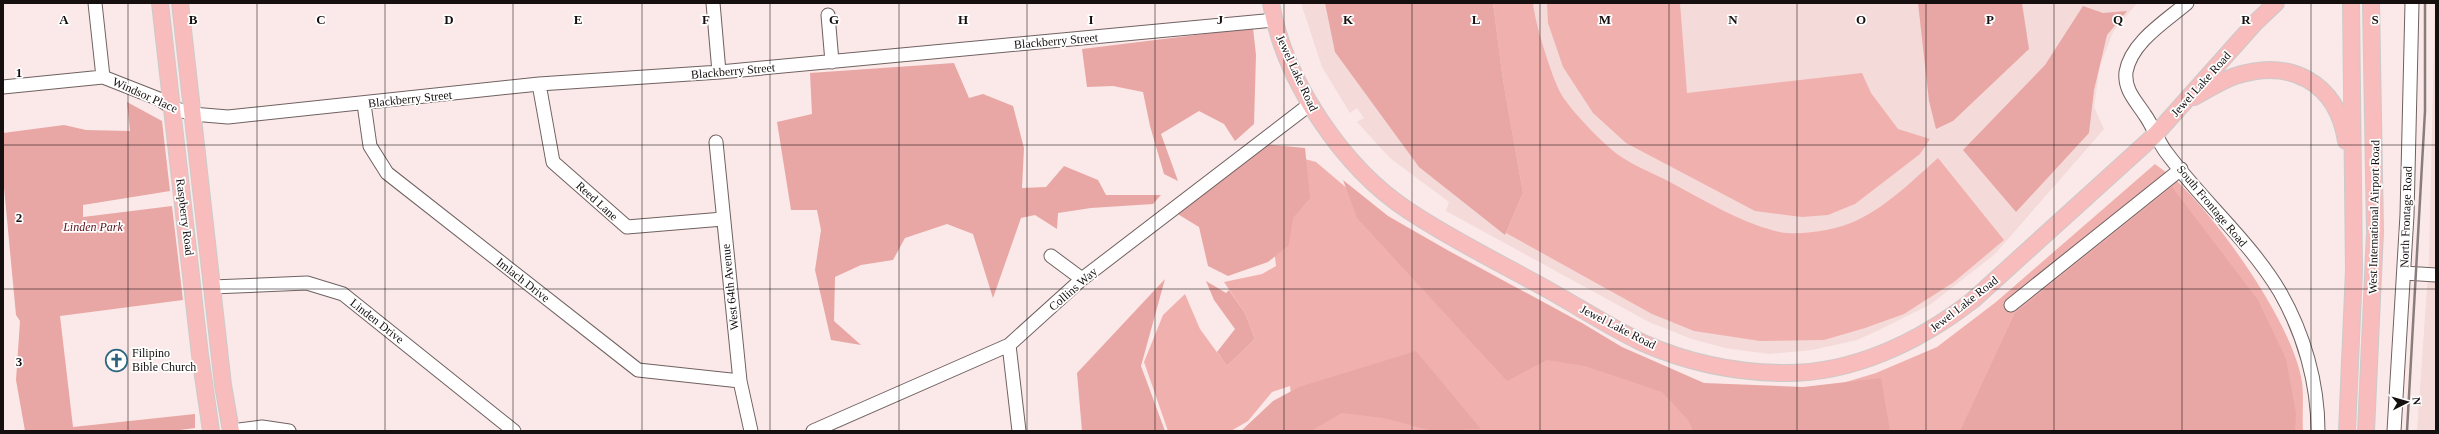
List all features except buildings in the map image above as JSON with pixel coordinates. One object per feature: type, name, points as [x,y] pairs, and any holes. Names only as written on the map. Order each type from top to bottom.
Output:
[{"type":"main road","name":"Raspberry Road","points":[[160,3],[171,107],[211,431]]},
{"type":"main road","name":"Raspberry Road","points":[[180,3],[212,287],[231,431]]},
{"type":"main road","name":"Jewel Lake Road","points":[[1271,3],[1274,20],[1286,53],[1309,105],[1333,139],[1368,176],[1407,210],[1642,342],[1685,359],[1720,368],[1782,374],[1834,368],[1864,360],[1904,345],[1926,333],[1973,300],[2155,136],[2255,23],[2276,3]]},
{"type":"main road","name":"West International Airport Road","points":[[2347,431],[2353,320],[2354,207],[2351,3]]},
{"type":"main road","name":"West International Airport Road","points":[[2366,431],[2375,232],[2372,3]]},
{"type":"main road","points":[[2185,102],[2235,76],[2262,71],[2288,72],[2311,81],[2325,93],[2340,117],[2347,146],[2354,207]]},
{"type":"street","points":[[95,3],[103,77]]},
{"type":"street","points":[[713,3],[720,72]]},
{"type":"street","name":"South Frontage Road","points":[[2187,3],[2151,33],[2136,50],[2127,71],[2126,80],[2132,97],[2147,118],[2155,136],[2263,268],[2291,314],[2306,352],[2313,379],[2318,431]]},
{"type":"street","name":"North Frontage Road","points":[[2394,431],[2404,273],[2412,3]]},
{"type":"street","points":[[828,15],[832,62]]},
{"type":"street","name":"Blackberry Street","points":[[192,114],[228,117],[364,104],[539,84],[720,72],[1274,20]]},
{"type":"street","name":"Windsor Place","points":[[3,87],[103,77],[159,99],[171,107],[192,114]]},
{"type":"street","name":"Reed Lane","points":[[539,84],[553,162],[626,228],[723,219]]},
{"type":"street","name":"Imlach Drive","points":[[364,104],[370,146],[387,172],[638,370],[740,381]]},
{"type":"street","name":"Collins Way","points":[[813,431],[1009,345],[1082,279],[1309,105]]},
{"type":"street","name":"West 64th Avenue","points":[[716,142],[740,381],[751,431]]},
{"type":"street","points":[[2011,305],[2181,169]]},
{"type":"street","points":[[1051,256],[1082,279]]},
{"type":"street","points":[[2404,273],[2436,275]]},
{"type":"street","name":"Linden Drive","points":[[212,287],[307,283],[343,294],[514,431]]},
{"type":"street","points":[[1009,345],[1019,431]]},
{"type":"street","points":[[231,431],[262,427],[289,431]]},
{"type":"shaded area","points":[[1301,3],[2137,3],[2113,32],[2100,66],[2094,107],[2104,129],[1995,254],[1931,304],[1857,340],[1812,350],[1769,354],[1725,348],[1692,339],[1649,322],[1446,211],[1449,202],[1390,158],[1357,122],[1364,118],[1357,108],[1350,113],[1322,67]]},
{"type":"shaded area","points":[[1493,3],[1533,3],[1544,49],[1560,92],[1571,108],[1605,144],[1631,163],[1733,216],[1761,227],[1787,233],[1813,232],[1842,226],[1873,212],[1900,192],[1938,158],[2004,240],[1954,282],[1904,314],[1865,328],[1824,340],[1760,341],[1694,331],[1652,314],[1506,233],[1523,193],[1503,80]]},
{"type":"shaded area","points":[[1547,3],[1680,3],[1687,93],[1862,73],[1871,93],[1898,129],[1930,139],[1920,154],[1855,204],[1828,215],[1802,217],[1755,211],[1626,143],[1593,113],[1563,67],[1548,23]]},
{"type":"shaded area","points":[[2435,3],[2436,431],[2417,431],[2429,260]]},
{"type":"shaded area","points":[[1263,151],[1286,154],[1316,162],[1388,223],[1694,387],[1791,395],[1836,385],[1876,373],[1937,347],[1996,302],[2155,164],[2180,184],[2218,227],[2254,278],[2271,306],[2296,359],[2302,382],[2303,431],[1292,431],[1294,420],[1290,386],[1272,392],[1248,421],[1231,431],[1168,431],[1144,362],[1163,315],[1185,294],[1200,329],[1227,366],[1255,339],[1245,313],[1224,282],[1262,274],[1276,266]]},
{"type":"green space","points":[[1325,3],[1493,3],[1503,80],[1523,193],[1505,235],[1419,167],[1335,52]]},
{"type":"green space","points":[[1918,3],[2022,3],[2029,49],[1953,121],[1936,129],[1929,101]]},
{"type":"green space","points":[[2083,6],[2103,13],[2127,11],[2107,35],[2094,90],[2089,133],[2016,212],[1963,150],[2045,65]]},
{"type":"green space","points":[[1253,28],[1256,55],[1254,124],[1235,141],[1224,124],[1199,111],[1161,134],[1178,181],[1164,174],[1150,126],[1143,92],[1113,86],[1087,87],[1082,49]]},
{"type":"green space","points":[[954,63],[969,98],[983,94],[1013,106],[1024,148],[1022,188],[1046,187],[1064,166],[1098,180],[1106,195],[1161,195],[1153,204],[1091,208],[1058,213],[1057,229],[1035,215],[1021,218],[993,298],[973,234],[947,224],[905,238],[893,260],[861,265],[835,277],[834,321],[861,345],[831,340],[815,270],[821,230],[817,210],[791,210],[777,122],[812,114],[810,73]]},
{"type":"green space","name":"Linden Park","points":[[127,102],[162,121],[170,191],[83,205],[83,217],[172,206],[183,300],[60,316],[73,427],[195,414],[195,428],[172,431],[25,431],[16,380],[20,321],[16,315],[3,177],[3,133],[64,125],[86,130],[130,131]]},
{"type":"green space","points":[[1262,144],[1305,148],[1310,198],[1293,218],[1289,245],[1268,262],[1228,276],[1208,266],[1199,227],[1176,213]]},
{"type":"green space","points":[[1343,180],[1388,216],[1449,251],[1582,323],[1622,347],[1704,383],[1803,387],[1881,378],[1890,431],[1693,431],[1688,420],[1662,392],[1585,366],[1547,360],[1507,381],[1357,218]]},
{"type":"green space","points":[[2172,187],[2258,300],[2286,359],[2296,413],[2295,431],[1960,431],[2015,313]]},
{"type":"green space","points":[[1165,279],[1141,366],[1165,431],[1082,431],[1077,373]]},
{"type":"green space","points":[[1206,281],[1226,293],[1229,290],[1245,313],[1255,339],[1227,366],[1217,352],[1235,329],[1214,300]]},
{"type":"green space","points":[[1416,351],[1481,429],[1433,431],[1383,418],[1342,413],[1311,431],[1241,431],[1273,401],[1299,387]]},
{"type":"railway","points":[[2407,431],[2425,111],[2425,3]]},
{"type":"place","name":"Filipino Bible Church","points":[[116,360]]}]
